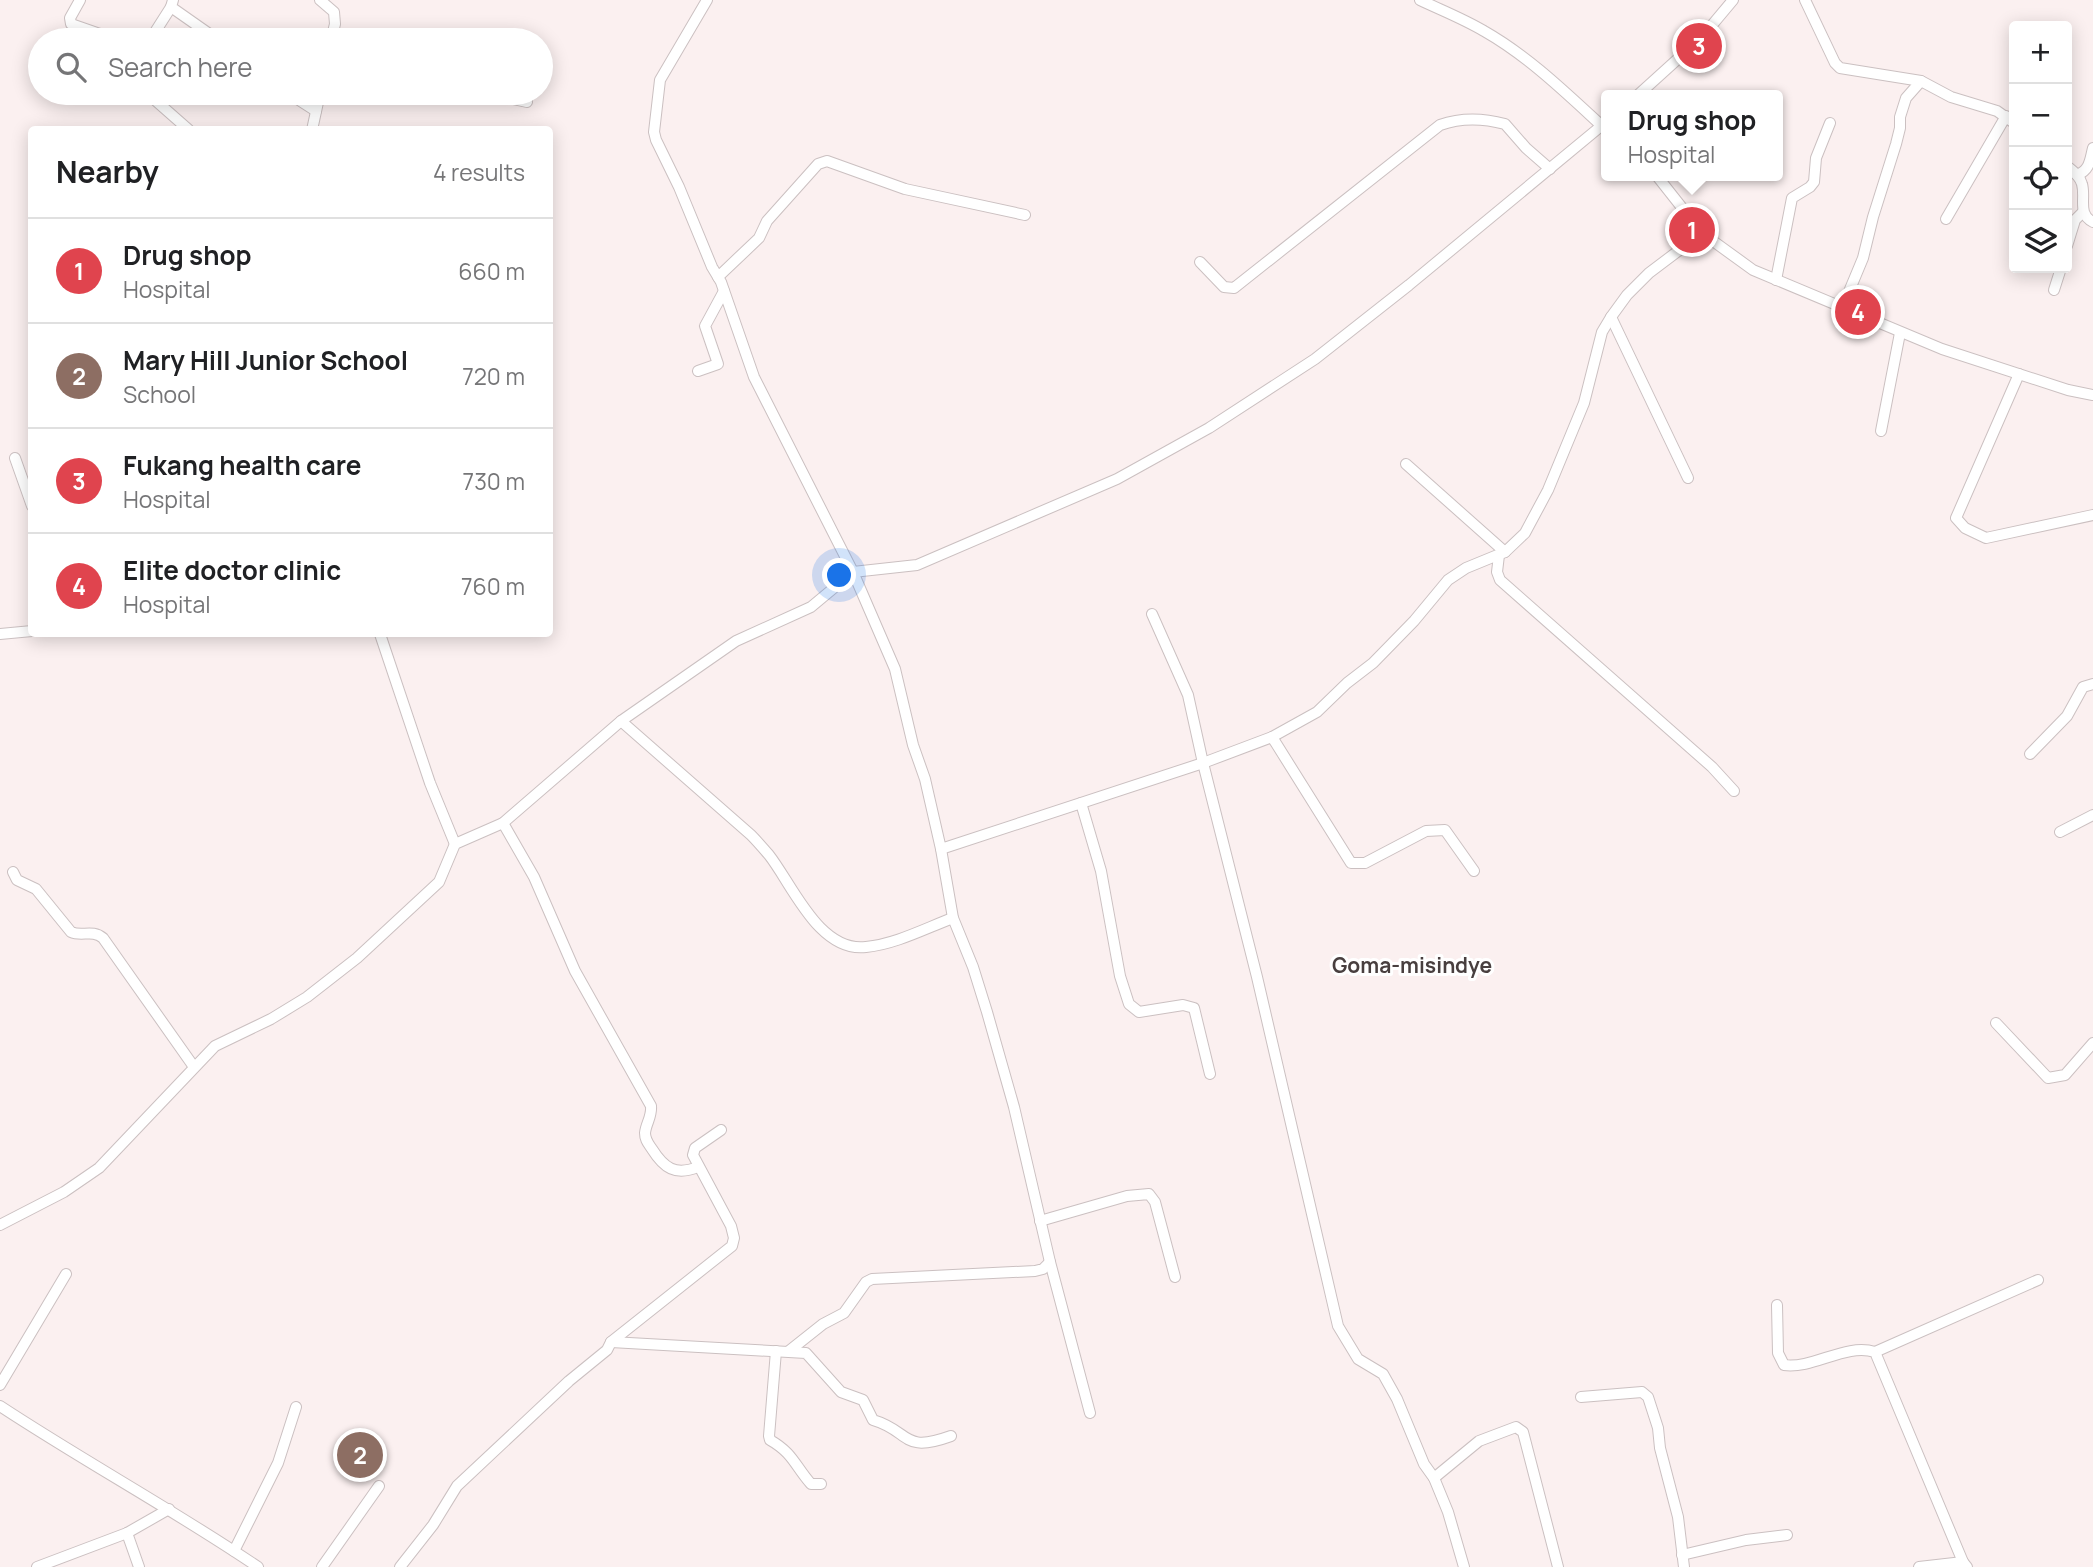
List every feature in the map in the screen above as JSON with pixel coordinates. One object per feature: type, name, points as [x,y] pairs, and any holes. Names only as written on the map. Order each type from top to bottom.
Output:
[{"type":"street","points":[[80,0],[70,18],[71,24],[82,28]]},
{"type":"street","points":[[320,0],[333,4],[333,28]]},
{"type":"street","points":[[707,0],[660,80],[654,132],[724,291],[754,377],[853,572],[895,669],[913,746],[925,779],[953,918],[987,1012],[1014,1107],[1050,1262],[1090,1413]]},
{"type":"street","points":[[1420,0],[1482,29],[1552,80],[1601,121]]},
{"type":"street","points":[[1644,90],[1702,37],[1733,0]]},
{"type":"street","points":[[1805,0],[1835,63],[1840,68],[1921,81],[1951,97],[1989,107],[2009,119]]},
{"type":"street","points":[[157,28],[172,4],[203,28]]},
{"type":"street","points":[[1843,306],[1863,258],[1896,144],[1906,98],[1921,81]]},
{"type":"street","points":[[161,105],[184,126]]},
{"type":"street","points":[[307,105],[316,111]]},
{"type":"street","points":[[313,126],[317,105]]},
{"type":"street","points":[[1200,261],[1224,287],[1234,288],[1440,125],[1450,122],[1472,119],[1505,124],[1526,148],[1550,169]]},
{"type":"street","points":[[1946,219],[2009,122]]},
{"type":"street","points":[[1776,281],[1792,198],[1814,182],[1816,158],[1829,123]]},
{"type":"street","points":[[0,1225],[64,1192],[99,1168],[215,1046],[307,997],[357,958],[439,883],[455,844],[503,823],[621,721],[736,641],[811,607],[853,572],[917,565],[1116,479],[1175,447],[1315,359],[1601,126]]},
{"type":"street","points":[[2077,175],[2089,166],[2093,148]]},
{"type":"street","points":[[718,277],[759,238],[776,211],[823,162],[832,162],[928,195],[1025,215]]},
{"type":"street","points":[[2072,170],[2083,187],[2083,212],[2087,219],[2093,222]]},
{"type":"street","points":[[1661,181],[1702,233],[1754,270],[1776,281],[1843,306],[1900,333],[2068,390],[2093,395]]},
{"type":"street","points":[[2072,230],[2075,220],[2083,212]]},
{"type":"street","points":[[941,849],[1203,763],[1272,737],[1317,712],[1347,682],[1373,663],[1414,621],[1448,580],[1466,568],[1502,554],[1525,533],[1548,490],[1584,402],[1602,332],[1627,295],[1649,273],[1702,233]]},
{"type":"street","points":[[2054,290],[2059,273]]},
{"type":"street","points":[[698,371],[718,364],[705,326],[724,291]]},
{"type":"street","points":[[1611,317],[1688,478]]},
{"type":"street","points":[[1881,431],[1900,333]]},
{"type":"street","points":[[2019,374],[1956,518],[1965,528],[1986,538],[2078,516],[2093,515]]},
{"type":"street","points":[[15,458],[28,495]]},
{"type":"street","points":[[1406,464],[1502,554]]},
{"type":"street","points":[[1502,554],[1497,572],[1500,580],[1712,767],[1734,791]]},
{"type":"street","points":[[1152,614],[1188,695],[1338,1326],[1358,1359],[1383,1374],[1397,1399],[1424,1464],[1434,1478],[1448,1512],[1464,1567]]},
{"type":"street","points":[[0,634],[28,631]]},
{"type":"street","points":[[381,637],[430,783],[455,844]]},
{"type":"street","points":[[2030,754],[2067,716],[2083,687],[2093,684]]},
{"type":"street","points":[[621,721],[751,835],[770,856],[807,912],[838,940],[850,946],[866,947],[953,918]]},
{"type":"street","points":[[1272,737],[1350,863],[1364,863],[1435,829],[1445,830],[1475,870]]},
{"type":"street","points":[[1082,803],[1101,871],[1120,976],[1129,1004],[1139,1012],[1183,1005],[1194,1008],[1210,1074]]},
{"type":"street","points":[[2060,832],[2093,816]]},
{"type":"street","points":[[503,823],[534,877],[575,971],[651,1106],[646,1139],[665,1166],[681,1171],[698,1167]]},
{"type":"street","points":[[13,872],[17,880],[36,889],[71,932],[95,933],[103,938],[194,1067]]},
{"type":"street","points":[[1996,1023],[2048,1078],[2065,1075],[2093,1043]]},
{"type":"street","points":[[400,1567],[433,1525],[457,1486],[569,1381],[607,1350],[611,1342],[643,1319],[734,1242],[731,1226],[692,1155],[695,1148],[721,1130]]},
{"type":"street","points":[[1040,1221],[1127,1196],[1149,1194],[1155,1202],[1175,1277]]},
{"type":"street","points":[[789,1351],[823,1324],[844,1313],[866,1282],[872,1279],[1035,1271],[1043,1269],[1050,1262]]},
{"type":"street","points":[[0,1385],[66,1274]]},
{"type":"street","points":[[1777,1305],[1778,1353],[1784,1365],[1795,1366],[1859,1350],[1875,1352],[2038,1280]]},
{"type":"street","points":[[611,1342],[802,1352],[811,1356],[841,1392],[863,1400],[870,1418],[886,1424],[901,1437],[922,1443],[951,1436]]},
{"type":"street","points":[[775,1351],[769,1419],[770,1440],[784,1447],[811,1484],[821,1484]]},
{"type":"street","points":[[1875,1352],[1965,1564],[1919,1567]]},
{"type":"street","points":[[1581,1397],[1628,1391],[1642,1392],[1647,1397],[1658,1428],[1660,1448],[1676,1503],[1684,1567]]},
{"type":"street","points":[[0,1406],[258,1567]]},
{"type":"street","points":[[234,1551],[278,1463],[296,1408]]},
{"type":"street","points":[[1434,1478],[1479,1441],[1516,1427],[1523,1432],[1558,1567]]},
{"type":"street","points":[[322,1567],[379,1486]]},
{"type":"street","points":[[37,1567],[127,1534],[169,1509]]},
{"type":"street","points":[[127,1534],[139,1567]]},
{"type":"street","points":[[1682,1555],[1746,1540],[1787,1535]]},
{"type":"place","name":"Fukang health care","points":[[1699,46]]},
{"type":"place","name":"Drug shop","points":[[1692,230]]},
{"type":"place","name":"Elite doctor clinic","points":[[1858,312]]},
{"type":"place","name":"Mary Hill Junior School","points":[[360,1455]]},
{"type":"district","name":"Goma-misindye","points":[[1412,966]]}]
